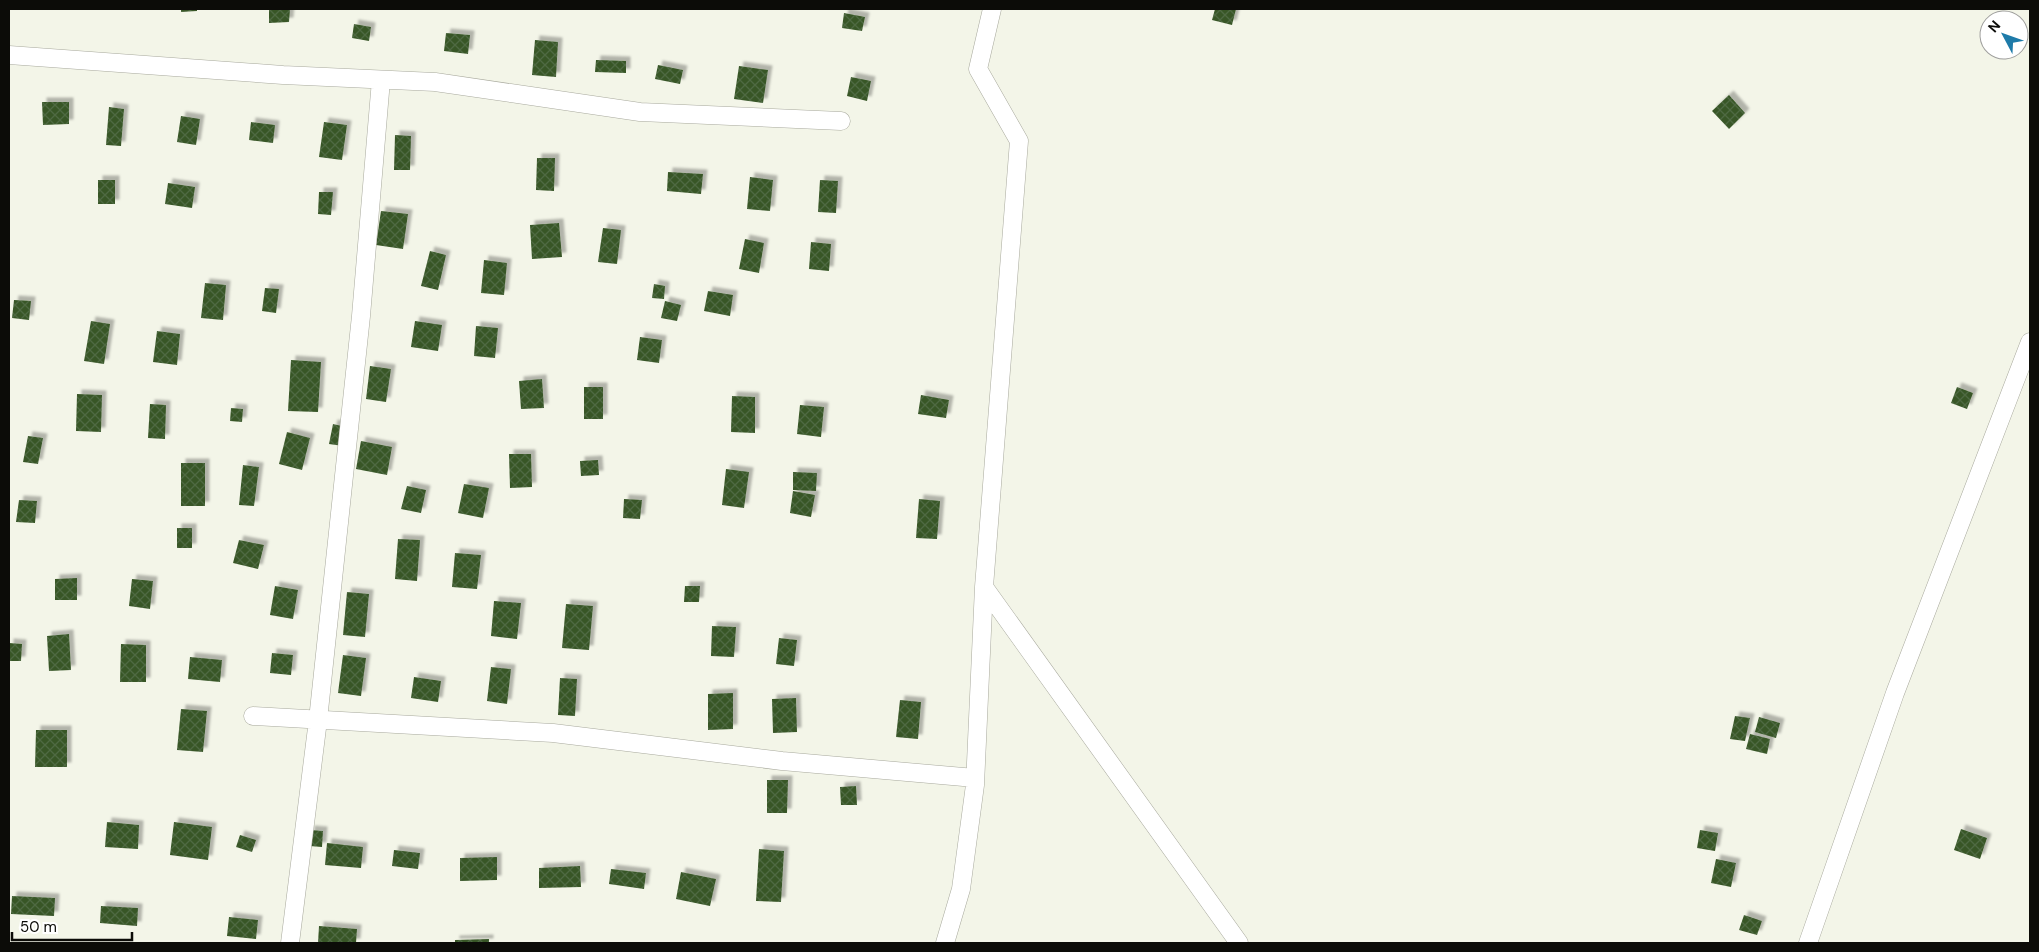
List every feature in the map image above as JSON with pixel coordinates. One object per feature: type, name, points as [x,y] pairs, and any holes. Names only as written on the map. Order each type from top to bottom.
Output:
[{"type":"street","points":[[945,943],[961,889],[975,778],[984,587],[1019,141],[978,69],[992,9]]},
{"type":"street","points":[[9,55],[263,74],[435,82],[640,112],[841,121]]},
{"type":"street","points":[[290,943],[318,720],[361,316],[381,80]]},
{"type":"street","points":[[1808,943],[1895,694],[2030,342]]},
{"type":"street","points":[[984,587],[1239,943]]},
{"type":"street","points":[[253,716],[553,733],[782,761],[975,778]]},
{"type":"building","points":[[181,9],[197,9],[197,11],[181,12]]},
{"type":"building","points":[[269,9],[290,9],[289,22],[269,23]]},
{"type":"building","points":[[1215,9],[1236,9],[1232,25],[1212,20]]},
{"type":"building","points":[[844,13],[865,17],[862,31],[842,28]]},
{"type":"building","points":[[354,24],[371,27],[369,41],[352,38]]},
{"type":"building","points":[[446,33],[470,35],[468,54],[444,51]]},
{"type":"building","points":[[535,40],[558,42],[556,77],[532,75]]},
{"type":"building","points":[[596,60],[626,61],[626,73],[595,72]]},
{"type":"building","points":[[658,65],[683,70],[680,84],[655,79]]},
{"type":"building","points":[[739,66],[768,70],[763,103],[734,99]]},
{"type":"building","points":[[851,77],[871,81],[867,101],[847,96]]},
{"type":"building","points":[[1729,95],[1745,113],[1729,129],[1712,111]]},
{"type":"building","points":[[42,102],[69,102],[69,124],[43,125]]},
{"type":"building","points":[[109,107],[124,109],[121,146],[106,145]]},
{"type":"building","points":[[181,116],[200,119],[196,145],[177,142]]},
{"type":"building","points":[[251,122],[275,125],[273,143],[249,140]]},
{"type":"building","points":[[324,122],[347,125],[342,160],[319,157]]},
{"type":"building","points":[[395,135],[411,136],[410,170],[394,170]]},
{"type":"building","points":[[537,158],[555,158],[554,191],[536,190]]},
{"type":"building","points":[[668,172],[703,174],[701,194],[667,191]]},
{"type":"building","points":[[750,177],[773,180],[770,211],[747,209]]},
{"type":"building","points":[[98,180],[115,180],[115,204],[98,204]]},
{"type":"building","points":[[820,180],[838,181],[836,213],[818,212]]},
{"type":"building","points":[[168,183],[195,187],[192,208],[165,204]]},
{"type":"building","points":[[319,192],[333,192],[331,215],[318,214]]},
{"type":"building","points":[[381,211],[408,214],[403,249],[376,245]]},
{"type":"building","points":[[559,223],[562,257],[532,259],[530,225]]},
{"type":"building","points":[[603,228],[621,230],[617,264],[598,262]]},
{"type":"building","points":[[745,239],[764,243],[759,273],[739,269]]},
{"type":"building","points":[[811,242],[831,244],[829,271],[809,269]]},
{"type":"building","points":[[430,251],[446,255],[438,290],[421,286]]},
{"type":"building","points":[[484,260],[507,263],[504,295],[481,293]]},
{"type":"building","points":[[205,283],[226,285],[223,320],[201,318]]},
{"type":"building","points":[[654,284],[665,286],[664,299],[652,298]]},
{"type":"building","points":[[265,288],[279,289],[276,313],[262,311]]},
{"type":"building","points":[[708,291],[733,295],[730,316],[704,311]]},
{"type":"building","points":[[14,300],[31,301],[29,320],[12,318]]},
{"type":"building","points":[[665,301],[681,305],[677,321],[661,318]]},
{"type":"building","points":[[91,321],[110,324],[104,364],[84,361]]},
{"type":"building","points":[[415,321],[442,325],[438,351],[411,347]]},
{"type":"building","points":[[476,326],[498,328],[495,358],[474,356]]},
{"type":"building","points":[[157,331],[180,334],[177,365],[153,362]]},
{"type":"building","points":[[640,337],[662,340],[659,363],[637,360]]},
{"type":"building","points":[[291,360],[321,362],[318,412],[288,411]]},
{"type":"building","points":[[370,366],[391,369],[386,402],[366,399]]},
{"type":"building","points":[[542,379],[544,408],[521,409],[519,381]]},
{"type":"building","points":[[584,387],[603,387],[603,419],[584,419]]},
{"type":"building","points":[[1957,387],[1973,393],[1967,409],[1951,403]]},
{"type":"building","points":[[77,394],[102,395],[101,432],[76,431]]},
{"type":"building","points":[[921,395],[949,400],[946,418],[918,414]]},
{"type":"building","points":[[732,396],[755,397],[755,433],[731,432]]},
{"type":"building","points":[[150,404],[166,405],[165,439],[148,438]]},
{"type":"building","points":[[800,405],[824,407],[821,437],[797,434]]},
{"type":"building","points":[[231,408],[243,409],[242,422],[230,421]]},
{"type":"building","points":[[333,424],[346,427],[343,446],[329,444]]},
{"type":"building","points":[[287,432],[310,438],[302,470],[279,464]]},
{"type":"building","points":[[28,436],[43,438],[38,464],[23,462]]},
{"type":"building","points":[[361,441],[392,447],[387,475],[356,469]]},
{"type":"building","points":[[509,454],[531,454],[532,487],[510,488]]},
{"type":"building","points":[[598,460],[599,475],[581,476],[580,461]]},
{"type":"building","points":[[181,463],[205,463],[205,506],[181,506]]},
{"type":"building","points":[[243,465],[259,467],[254,506],[239,505]]},
{"type":"building","points":[[726,469],[749,472],[744,508],[722,505]]},
{"type":"building","points":[[793,472],[817,473],[816,491],[793,490]]},
{"type":"building","points":[[464,484],[489,488],[483,518],[458,513]]},
{"type":"building","points":[[407,486],[426,490],[421,513],[401,509]]},
{"type":"building","points":[[793,491],[815,495],[811,517],[790,513]]},
{"type":"building","points":[[624,499],[642,500],[640,519],[623,518]]},
{"type":"building","points":[[919,499],[940,501],[937,539],[916,538]]},
{"type":"building","points":[[19,500],[37,501],[35,523],[16,522]]},
{"type":"building","points":[[177,528],[192,528],[192,548],[177,548]]},
{"type":"building","points":[[398,539],[420,540],[417,581],[395,579]]},
{"type":"building","points":[[239,540],[264,545],[258,569],[233,563]]},
{"type":"building","points":[[455,553],[481,555],[477,589],[452,587]]},
{"type":"building","points":[[77,578],[77,600],[55,600],[55,579]]},
{"type":"building","points":[[132,579],[153,581],[150,609],[129,606]]},
{"type":"building","points":[[275,586],[298,590],[293,619],[270,615]]},
{"type":"building","points":[[685,586],[700,586],[699,602],[684,602]]},
{"type":"building","points":[[347,592],[369,594],[365,637],[343,635]]},
{"type":"building","points":[[494,601],[521,603],[517,639],[491,636]]},
{"type":"building","points":[[566,604],[593,606],[589,650],[562,648]]},
{"type":"building","points":[[712,626],[736,627],[734,657],[711,656]]},
{"type":"building","points":[[69,634],[71,670],[49,671],[47,636]]},
{"type":"building","points":[[779,638],[797,640],[794,666],[776,664]]},
{"type":"building","points":[[9,643],[22,644],[21,661],[9,661]]},
{"type":"building","points":[[121,644],[146,645],[146,682],[120,682]]},
{"type":"building","points":[[272,653],[293,655],[291,675],[270,673]]},
{"type":"building","points":[[343,655],[366,658],[361,696],[338,693]]},
{"type":"building","points":[[190,657],[222,660],[220,682],[188,679]]},
{"type":"building","points":[[491,667],[511,669],[507,704],[487,701]]},
{"type":"building","points":[[414,677],[441,681],[438,702],[411,698]]},
{"type":"building","points":[[560,678],[577,679],[575,716],[558,715]]},
{"type":"building","points":[[733,693],[733,729],[708,730],[708,694]]},
{"type":"building","points":[[796,698],[797,732],[773,733],[772,699]]},
{"type":"building","points":[[900,700],[921,702],[918,739],[896,737]]},
{"type":"building","points":[[181,709],[207,711],[203,752],[177,750]]},
{"type":"building","points":[[1735,716],[1750,718],[1745,741],[1730,739]]},
{"type":"building","points":[[1759,717],[1780,723],[1776,738],[1755,732]]},
{"type":"building","points":[[36,730],[67,730],[67,767],[35,767]]},
{"type":"building","points":[[1750,734],[1770,739],[1767,754],[1746,749]]},
{"type":"building","points":[[767,780],[788,780],[787,813],[767,813]]},
{"type":"building","points":[[856,786],[857,805],[841,805],[840,787]]},
{"type":"building","points":[[107,822],[139,825],[138,849],[105,847]]},
{"type":"building","points":[[174,822],[212,827],[208,860],[170,855]]},
{"type":"building","points":[[1961,829],[1987,838],[1980,859],[1954,850]]},
{"type":"building","points":[[310,830],[323,831],[322,847],[309,846]]},
{"type":"building","points":[[1700,830],[1718,833],[1715,851],[1697,848]]},
{"type":"building","points":[[240,835],[256,840],[252,852],[236,847]]},
{"type":"building","points":[[327,843],[363,847],[361,868],[325,865]]},
{"type":"building","points":[[759,849],[784,851],[781,902],[756,901]]},
{"type":"building","points":[[394,850],[420,853],[418,869],[392,866]]},
{"type":"building","points":[[497,857],[497,880],[460,881],[460,858]]},
{"type":"building","points":[[1716,859],[1736,863],[1731,887],[1711,883]]},
{"type":"building","points":[[580,866],[581,887],[539,888],[539,868]]},
{"type":"building","points":[[611,869],[646,873],[644,889],[609,884]]},
{"type":"building","points":[[681,872],[716,879],[710,906],[676,899]]},
{"type":"building","points":[[12,896],[55,898],[54,916],[11,914]]},
{"type":"building","points":[[101,906],[138,908],[137,926],[100,923]]},
{"type":"building","points":[[1744,915],[1762,921],[1757,935],[1739,930]]},
{"type":"building","points":[[229,917],[258,920],[256,939],[227,936]]},
{"type":"building","points":[[319,926],[357,929],[356,943],[318,943]]},
{"type":"building","points":[[489,939],[489,943],[455,943],[455,940]]}]
